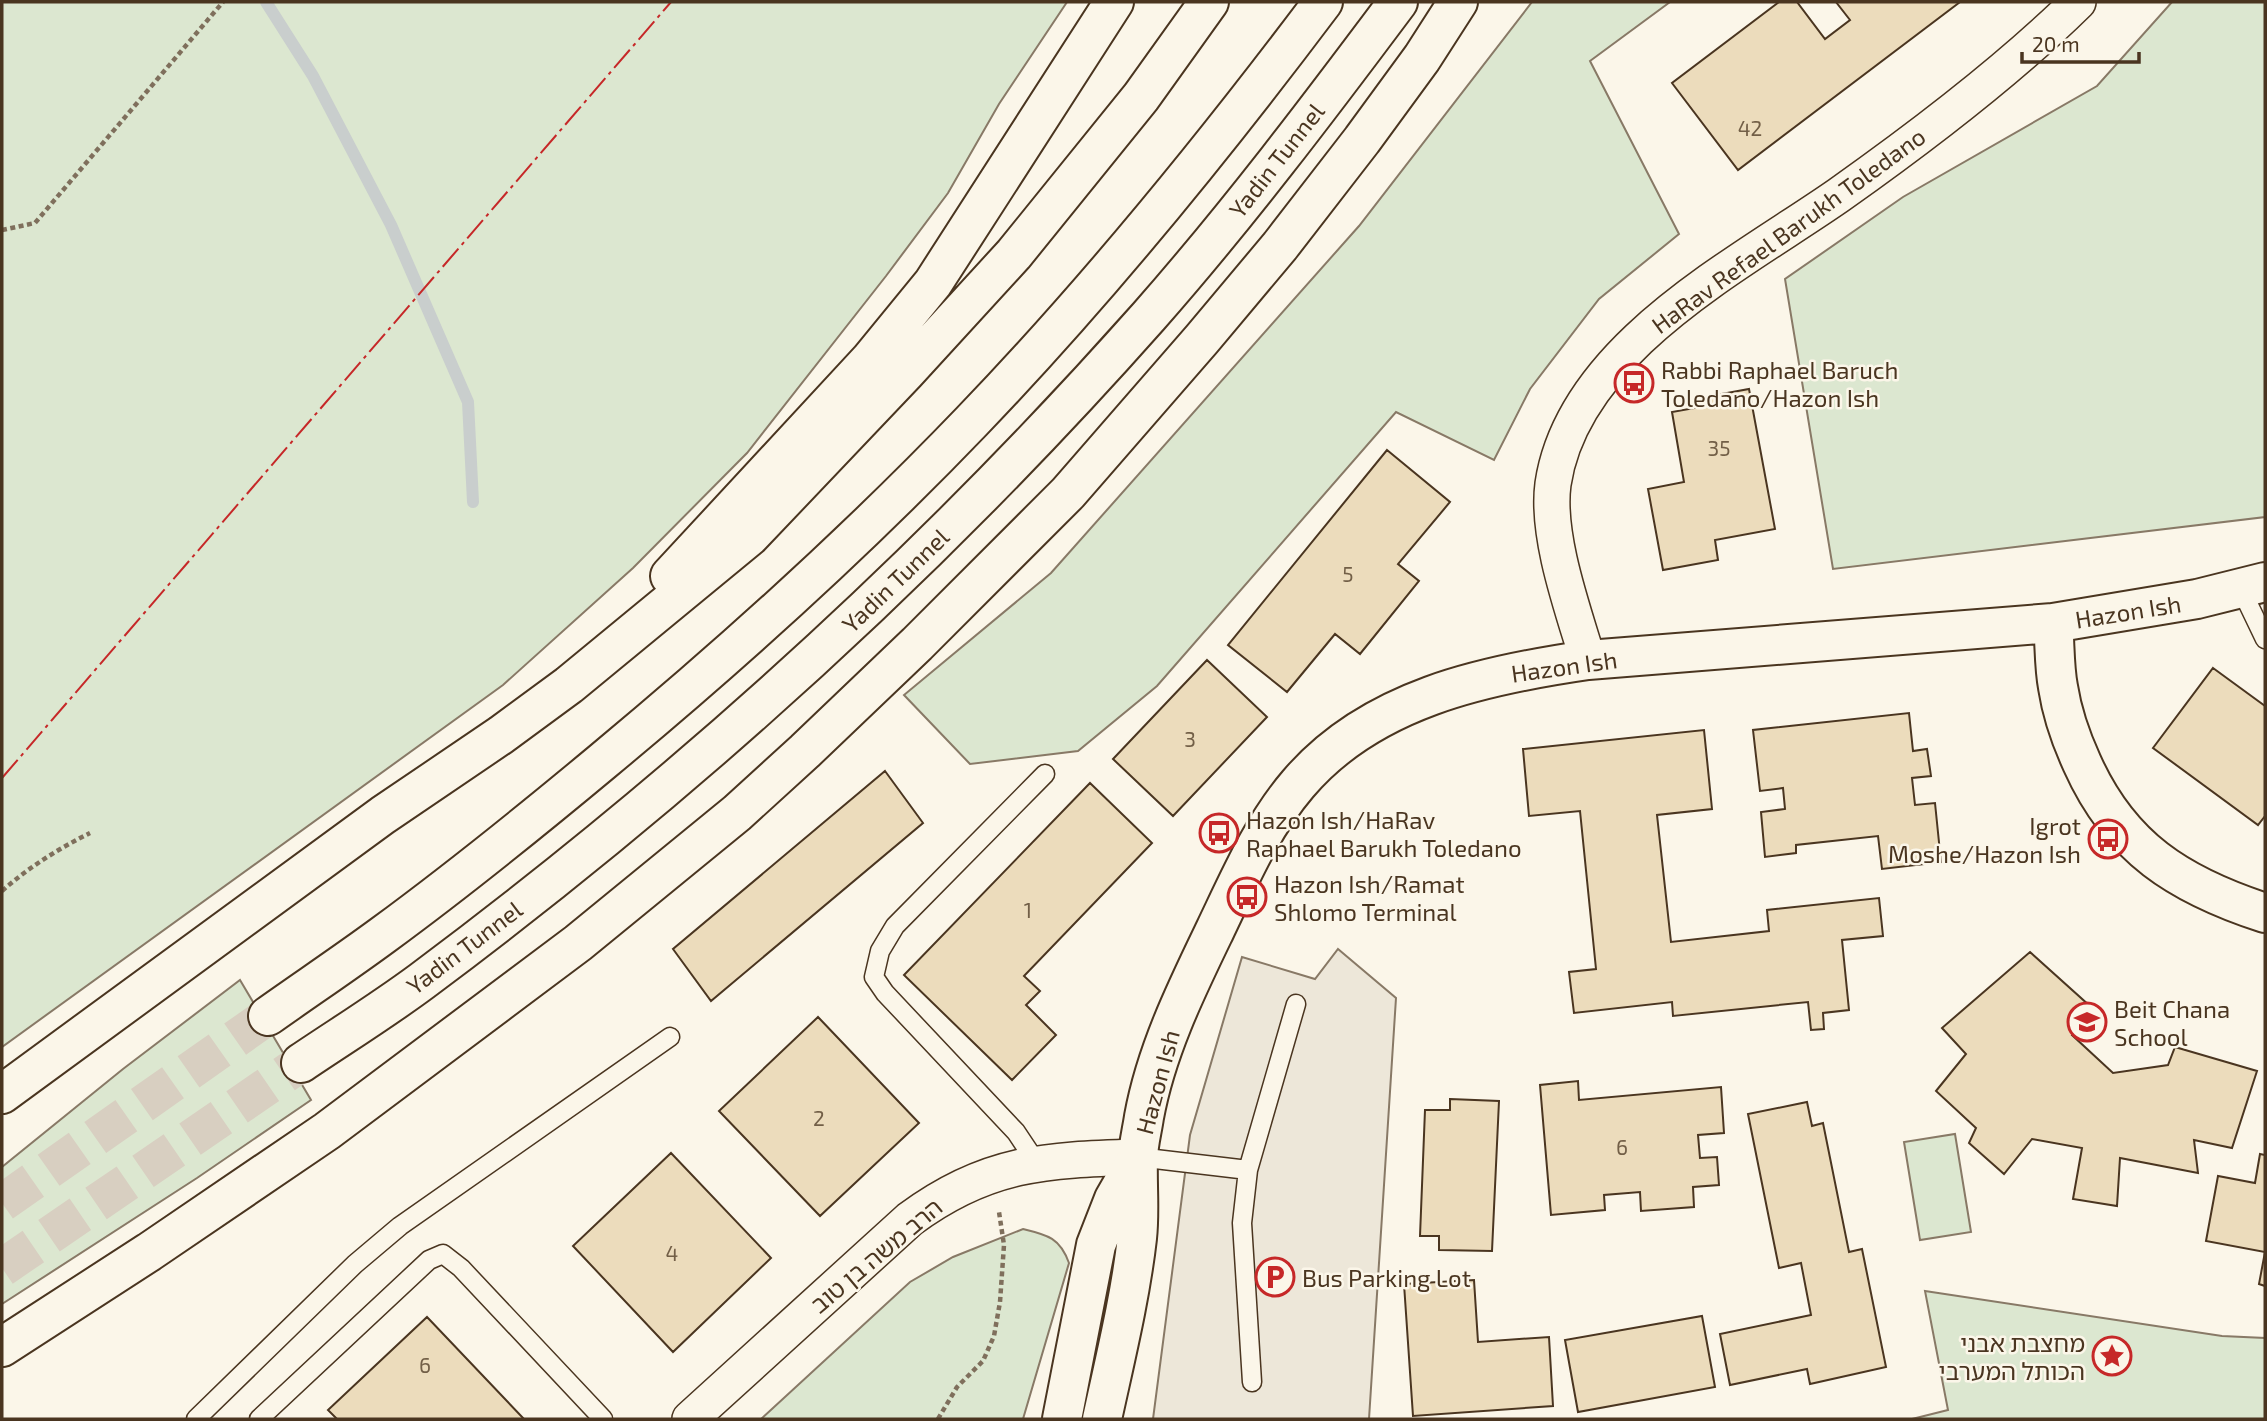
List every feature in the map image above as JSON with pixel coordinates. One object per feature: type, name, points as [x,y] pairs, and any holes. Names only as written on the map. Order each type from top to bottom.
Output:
[{"type":"main road","points":[[569,685],[870,360],[933,284],[1114,2]]},
{"type":"main road","points":[[2,1094],[383,815],[569,685],[750,536],[1014,254],[1141,97],[1209,2]]},
{"type":"main road","points":[[268,1016],[384,934],[541,813],[691,688],[834,558],[972,421],[1105,275],[1234,120],[1323,2]]},
{"type":"main road","name":"Yadin Tunnel","points":[[301,1063],[420,982],[578,859],[730,733],[876,601],[1015,462],[1150,314],[1281,157],[1398,2]]},
{"type":"main road","points":[[2,1347],[149,1252],[327,1131],[598,927],[717,830],[806,751],[1068,493],[1280,246],[1370,130],[1458,2]]},
{"type":"main road","name":"Hazon Ish","points":[[1102,1419],[1130,1286],[1137,1236],[1138,1157],[1158,1059],[1202,956],[1264,833],[1299,783],[1338,747],[1362,730],[1419,699],[1472,682],[1523,670],[1588,660],[2053,623],[2197,600],[2253,586]]},
{"type":"main road","points":[[2053,623],[2057,687],[2070,736],[2090,780],[2110,814],[2135,844],[2171,872],[2199,888],[2265,913]]},
{"type":"main road","name":"Hazon Ish","points":[[1062,1419],[1096,1245],[1114,1199],[1138,1157]]},
{"type":"street","name":"HaRav Refael Barukh Toledano","points":[[1588,660],[1554,536],[1553,486],[1564,440],[1586,398],[1618,359],[1660,320],[1904,146],[2016,57],[2078,2]]},
{"type":"street","name":"הרב משה בן טוב","points":[[690,1419],[910,1219],[935,1200],[992,1174],[1036,1162],[1138,1157]]},
{"type":"lane","points":[[2253,586],[2265,639]]},
{"type":"lane","points":[[1036,1162],[1016,1132],[885,993],[874,977],[880,951],[895,926],[1045,774]]},
{"type":"lane","points":[[1252,1382],[1242,1223],[1248,1170],[1296,1004]]},
{"type":"lane","points":[[196,1419],[355,1264],[400,1226],[670,1037]]},
{"type":"lane","points":[[1138,1157],[1248,1170]]},
{"type":"lane","points":[[259,1419],[429,1260],[443,1254],[461,1268],[603,1419]]},
{"type":"path","points":[[2,230],[35,223],[223,2]]},
{"type":"path","points":[[2,891],[23,872],[90,833]]},
{"type":"path","points":[[939,1419],[957,1387],[983,1361],[994,1336],[1000,1302],[1004,1245],[992,1174]]},
{"type":"green space","points":[[2,2],[1067,2],[999,104],[948,193],[886,276],[747,453],[633,568],[503,685],[2,1047]]},
{"type":"green space","points":[[1532,2],[1670,2],[1590,61],[1679,234],[1599,299],[1530,389],[1494,460],[1396,412],[1157,686],[1078,751],[970,764],[904,695],[1051,573],[1359,226]]},
{"type":"green space","points":[[2172,2],[2265,2],[2265,517],[1833,569],[1785,279],[1903,197],[2097,86]]},
{"type":"green space","points":[[240,980],[311,1100],[197,1178],[2,1304],[2,1167],[123,1069]]},
{"type":"green space","points":[[1955,1134],[1971,1232],[1920,1240],[1904,1142]]},
{"type":"green space","points":[[1023,1229],[1052,1239],[1062,1248],[1069,1263],[1023,1419],[761,1419],[910,1282],[953,1257]]},
{"type":"green space","points":[[1925,1291],[2222,1336],[2265,1338],[2265,1419],[1912,1419],[1948,1410]]},
{"type":"shaded area","name":"Bus Parking Lot","points":[[1338,949],[1396,998],[1369,1419],[1153,1419],[1190,1135],[1242,957],[1315,979]]},
{"type":"building","points":[[1779,2],[1797,2],[1825,39],[1850,20],[1836,2],[1960,2],[1738,170],[1672,83]]},
{"type":"building","points":[[1749,389],[1775,529],[1715,540],[1718,560],[1663,570],[1648,489],[1684,482],[1672,412],[1706,406],[1705,397]]},
{"type":"building","points":[[1387,450],[1450,502],[1398,564],[1419,581],[1360,654],[1335,634],[1287,692],[1228,645]]},
{"type":"building","points":[[1207,660],[1267,717],[1173,816],[1113,759]]},
{"type":"building","points":[[2213,668],[2265,706],[2265,816],[2258,825],[2153,748]]},
{"type":"building","points":[[1909,713],[1913,751],[1927,749],[1931,776],[1912,778],[1915,805],[1935,803],[1941,862],[1882,869],[1878,836],[1796,845],[1796,853],[1765,857],[1761,812],[1785,809],[1783,788],[1760,791],[1753,730]]},
{"type":"building","points":[[1704,730],[1712,809],[1657,815],[1671,942],[1769,931],[1767,910],[1879,898],[1883,936],[1842,940],[1849,1010],[1823,1013],[1824,1029],[1811,1030],[1808,1002],[1673,1016],[1672,1002],[1574,1013],[1569,972],[1596,969],[1580,811],[1529,816],[1523,749]]},
{"type":"building","points":[[885,771],[923,823],[711,1001],[673,949]]},
{"type":"building","points":[[1090,783],[1152,843],[1024,976],[1040,991],[1026,1005],[1056,1035],[1012,1080],[904,975]]},
{"type":"building","points":[[2030,952],[2091,1007],[2072,1035],[2113,1073],[2168,1065],[2175,1047],[2257,1071],[2232,1148],[2194,1140],[2198,1173],[2120,1158],[2117,1206],[2073,1199],[2082,1148],[2032,1139],[2004,1174],[1969,1143],[1976,1128],[1936,1091],[1966,1054],[1942,1028]]},
{"type":"building","points":[[818,1017],[919,1123],[820,1216],[719,1111]]},
{"type":"building","points":[[1578,1081],[1579,1100],[1721,1087],[1724,1133],[1698,1135],[1700,1158],[1717,1157],[1719,1185],[1693,1187],[1694,1207],[1641,1211],[1640,1192],[1604,1195],[1605,1210],[1551,1215],[1540,1085]]},
{"type":"building","points":[[1450,1099],[1499,1101],[1492,1251],[1439,1250],[1439,1236],[1420,1236],[1425,1110],[1450,1110]]},
{"type":"building","points":[[1807,1102],[1812,1126],[1823,1123],[1849,1252],[1862,1249],[1886,1367],[1810,1384],[1807,1369],[1730,1385],[1720,1334],[1811,1315],[1801,1263],[1779,1268],[1748,1114]]},
{"type":"building","points":[[671,1153],[771,1258],[673,1352],[573,1246]]},
{"type":"building","points":[[2260,1154],[2265,1155],[2265,1252],[2206,1241],[2218,1176],[2255,1183]]},
{"type":"building","points":[[2265,1252],[2265,1286],[2259,1284]]},
{"type":"building","points":[[1474,1280],[1478,1342],[1549,1337],[1553,1406],[1413,1416],[1404,1284]]},
{"type":"building","points":[[1702,1316],[1715,1387],[1578,1412],[1565,1340]]},
{"type":"building","points":[[427,1317],[524,1419],[337,1419],[328,1410]]},
{"type":"waterway","points":[[266,2],[313,76],[391,225],[468,402],[473,502]]},
{"type":"tunnel","points":[[2,1203],[268,1016]]},
{"type":"tunnel","points":[[2,1268],[301,1063]]},
{"type":"power","points":[[2,778],[671,2]]},
{"type":"place","name":"Rabbi Raphael Baruch Toledano/Hazon Ish","points":[[1634,383]]},
{"type":"place","name":"Hazon Ish/HaRav Raphael Barukh Toledano","points":[[1219,833]]},
{"type":"place","name":"Igrot Moshe/Hazon Ish","points":[[2108,839]]},
{"type":"place","name":"Hazon Ish/Ramat Shlomo Terminal","points":[[1247,897]]},
{"type":"place","name":"Beit Chana School","points":[[2087,1022]]},
{"type":"place","name":"Bus Parking Lot","points":[[1275,1277]]},
{"type":"place","name":"מחצבת אבני הכותל המערבי","points":[[2112,1356]]}]
